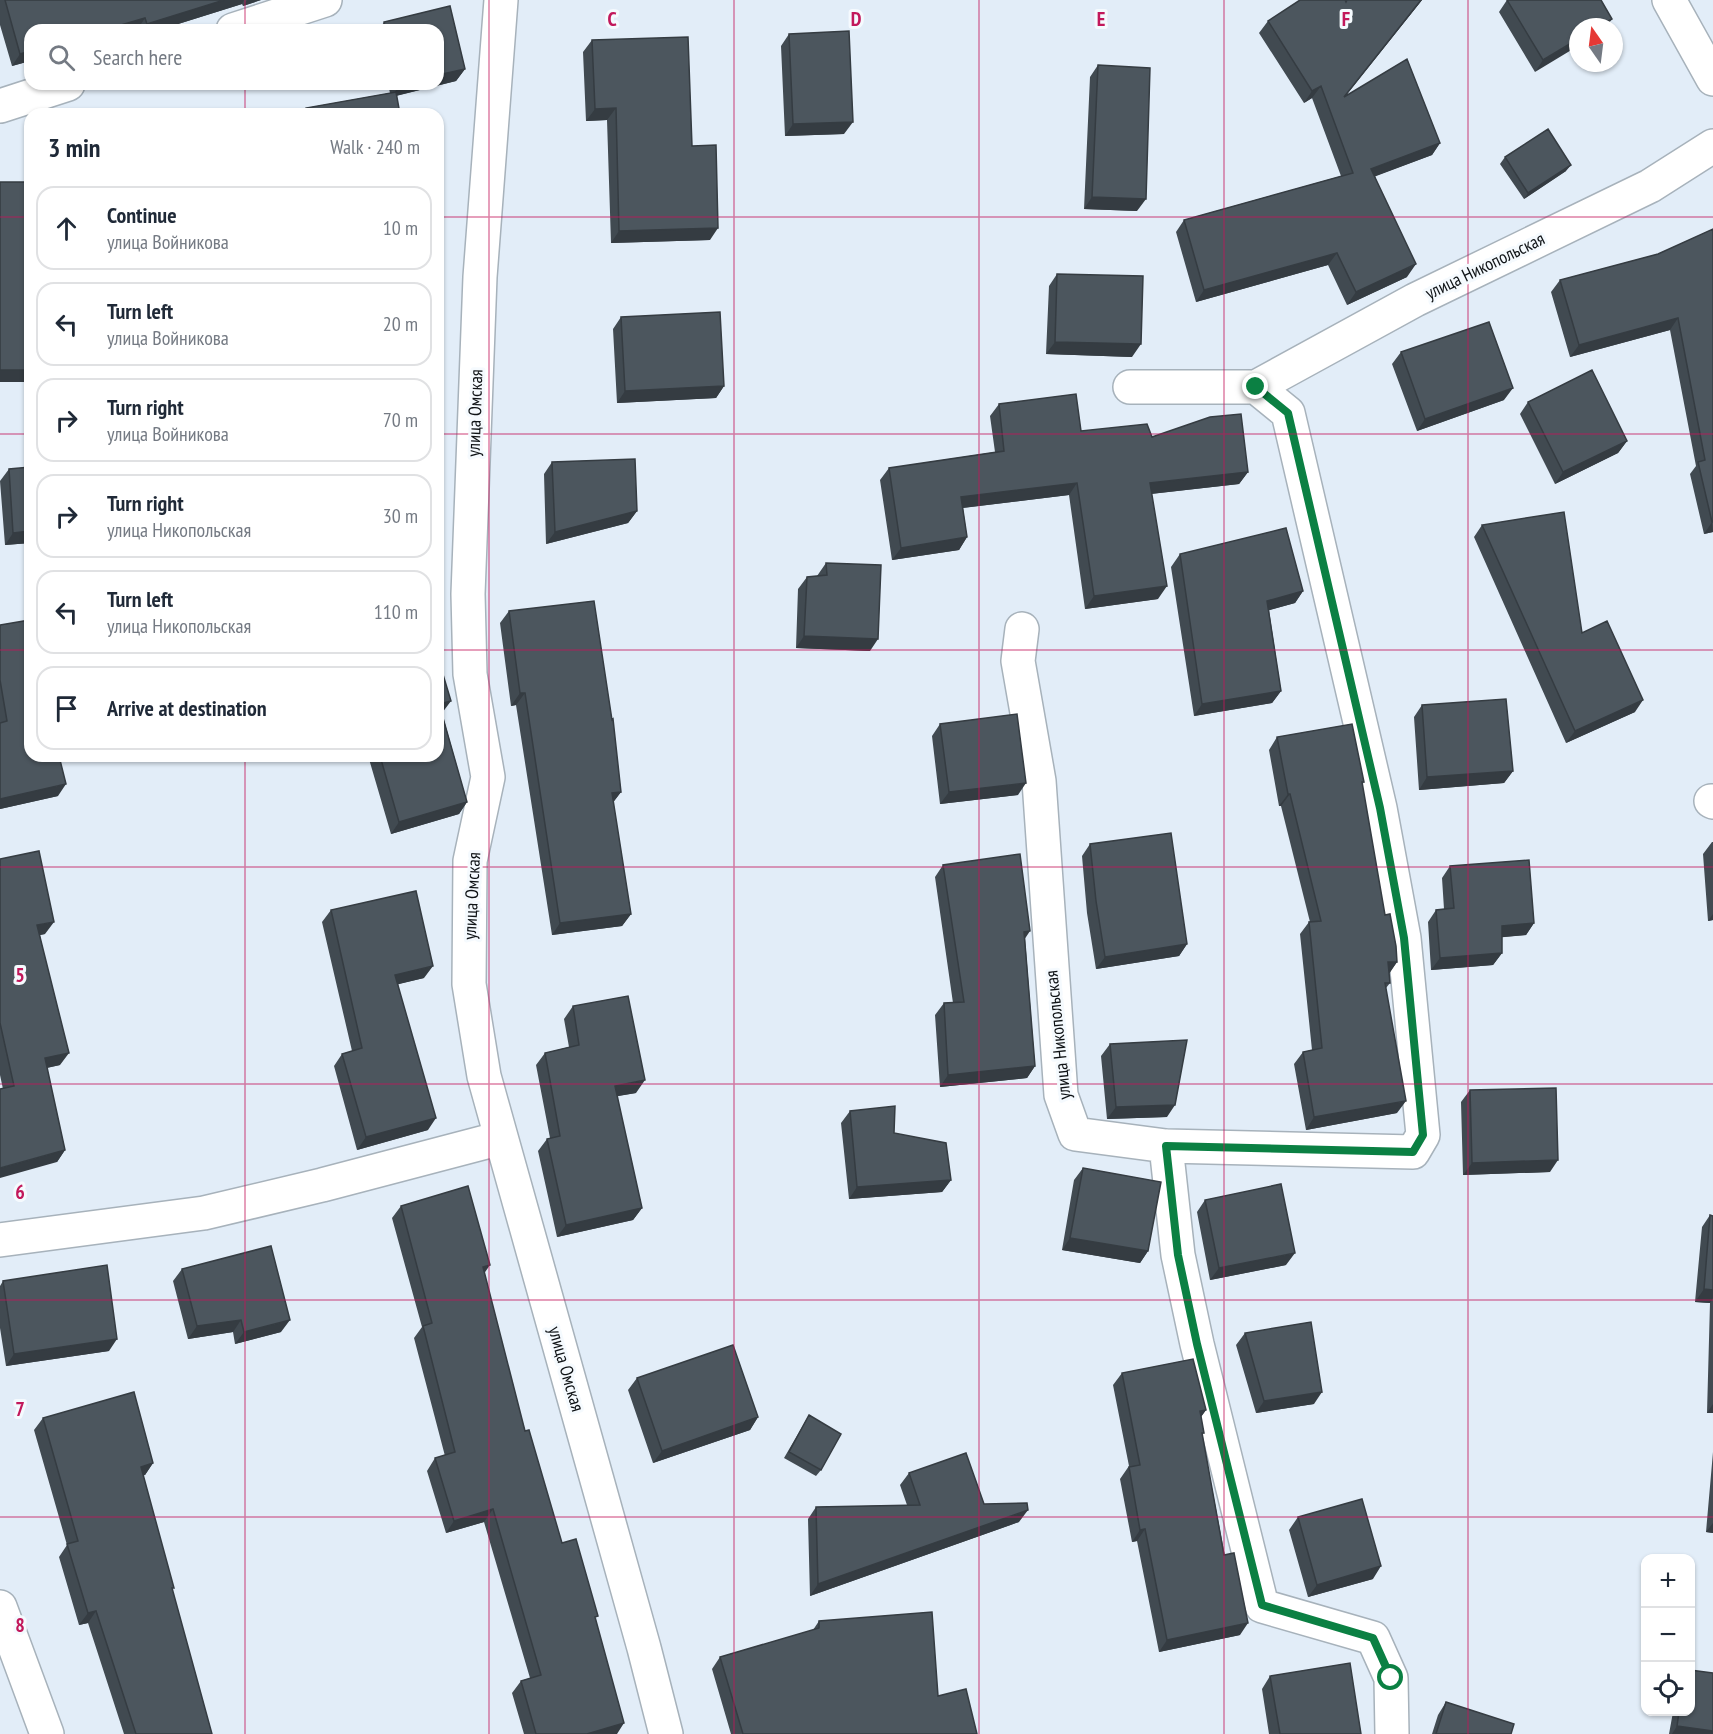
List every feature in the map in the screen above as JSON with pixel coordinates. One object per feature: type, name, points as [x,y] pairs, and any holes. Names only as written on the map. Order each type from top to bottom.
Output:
[{"type":"street","points":[[251,24],[325,0]]},
{"type":"street","name":"улица Омская","points":[[501,0],[480,277],[468,594],[470,674],[488,777],[470,861],[469,984],[484,1076],[666,1734]]},
{"type":"street","points":[[1669,0],[1713,78]]},
{"type":"street","points":[[0,106],[49,90]]},
{"type":"street","name":"улица Никопольская","points":[[1130,387],[1256,387],[1415,300],[1650,186],[1713,146]]},
{"type":"street","name":"улица Никопольская","points":[[1022,629],[1018,661],[1039,781],[1060,1095],[1075,1134],[1166,1146],[1413,1152],[1423,1135],[1404,938],[1380,808],[1288,413],[1256,387]]},
{"type":"street","points":[[0,1240],[204,1212],[322,1185],[501,1138]]},
{"type":"street","points":[[1166,1146],[1178,1255],[1197,1344],[1262,1605],[1373,1638],[1391,1678],[1392,1734]]},
{"type":"street","points":[[0,1607],[47,1734]]},
{"type":"building","points":[[5,0],[224,0],[147,24],[145,18],[124,24],[24,24],[24,53],[20,54]]},
{"type":"building","points":[[1300,0],[1345,0],[1346,2],[1347,0],[1421,0],[1344,97],[1407,59],[1440,143],[1371,169],[1416,264],[1356,292],[1337,253],[1204,290],[1184,220],[1353,173],[1321,86],[1312,91],[1268,21]]},
{"type":"building","points":[[1507,0],[1601,0],[1611,18],[1569,18],[1569,44],[1543,60]]},
{"type":"building","points":[[450,6],[465,69],[444,74],[444,24],[384,24],[384,22]]},
{"type":"building","points":[[849,31],[853,122],[793,124],[789,34]]},
{"type":"building","points":[[688,37],[692,146],[716,145],[718,228],[619,231],[616,108],[595,109],[592,40]]},
{"type":"building","points":[[1098,65],[1150,68],[1146,199],[1092,197]]},
{"type":"building","points":[[396,92],[399,108],[306,108]]},
{"type":"building","points":[[1548,129],[1571,165],[1528,193],[1505,157]]},
{"type":"building","points":[[0,182],[24,182],[24,370],[0,370]]},
{"type":"building","points":[[1713,229],[1712,522],[1698,462],[1705,460],[1678,318],[1579,345],[1560,280],[1658,254]]},
{"type":"building","points":[[1057,274],[1143,276],[1141,344],[1055,342]]},
{"type":"building","points":[[720,312],[724,386],[625,391],[621,317]]},
{"type":"building","points":[[1489,322],[1513,388],[1425,419],[1401,352]]},
{"type":"building","points":[[1592,370],[1627,441],[1563,472],[1528,402]]},
{"type":"building","points":[[1076,394],[1081,431],[1147,424],[1152,437],[1210,417],[1241,414],[1248,472],[1150,483],[1167,586],[1094,596],[1077,483],[961,497],[967,537],[901,548],[889,468],[1004,451],[999,404]]},
{"type":"building","points":[[635,459],[637,511],[555,532],[552,462]]},
{"type":"building","points":[[24,468],[24,532],[13,533],[9,469]]},
{"type":"building","points":[[1564,512],[1582,633],[1607,621],[1643,700],[1575,731],[1482,525]]},
{"type":"building","points":[[1286,528],[1303,591],[1267,601],[1281,691],[1202,704],[1180,554]]},
{"type":"building","points":[[826,563],[881,565],[878,639],[804,636],[807,577],[827,575]]},
{"type":"building","points":[[594,601],[613,719],[621,792],[612,793],[631,914],[560,923],[525,693],[520,693],[509,611]]},
{"type":"building","points":[[24,621],[24,762],[60,762],[66,784],[0,799],[0,723],[7,721],[0,680],[0,625]]},
{"type":"building","points":[[444,678],[451,701],[444,703]]},
{"type":"building","points":[[1506,699],[1513,771],[1427,777],[1422,705]]},
{"type":"building","points":[[1017,714],[1026,783],[949,792],[940,724]]},
{"type":"building","points":[[444,722],[467,802],[399,822],[382,762],[444,762]]},
{"type":"building","points":[[1352,724],[1364,782],[1362,782],[1385,915],[1390,914],[1396,946],[1397,962],[1388,962],[1390,983],[1385,983],[1406,1101],[1314,1117],[1303,1052],[1322,1048],[1309,922],[1321,921],[1290,794],[1288,794],[1277,737]]},
{"type":"building","points":[[1171,833],[1187,944],[1105,957],[1090,844]]},
{"type":"building","points":[[39,851],[54,922],[37,925],[69,1053],[45,1058],[65,1150],[0,1168],[0,1089],[14,1086],[0,1023],[0,859]]},
{"type":"building","points":[[1020,854],[1030,931],[1024,932],[1035,1066],[948,1075],[944,1003],[964,1002],[943,865]]},
{"type":"building","points":[[1529,860],[1534,923],[1502,926],[1502,953],[1440,958],[1436,910],[1454,908],[1450,866]]},
{"type":"building","points":[[416,891],[433,966],[395,975],[436,1118],[366,1137],[342,1054],[362,1048],[331,910]]},
{"type":"building","points":[[628,996],[645,1080],[615,1086],[642,1208],[566,1225],[547,1139],[560,1136],[545,1053],[579,1045],[573,1006]]},
{"type":"building","points":[[1187,1040],[1175,1105],[1116,1107],[1110,1044]]},
{"type":"building","points":[[1556,1088],[1558,1160],[1472,1163],[1470,1090]]},
{"type":"building","points":[[895,1106],[894,1133],[946,1143],[951,1180],[857,1187],[850,1111]]},
{"type":"building","points":[[1083,1168],[1161,1182],[1148,1251],[1070,1238]]},
{"type":"building","points":[[1281,1184],[1295,1253],[1219,1268],[1205,1200]]},
{"type":"building","points":[[468,1186],[490,1265],[483,1267],[525,1431],[529,1430],[562,1543],[576,1539],[598,1616],[595,1617],[624,1723],[587,1734],[536,1734],[521,1681],[541,1675],[493,1509],[454,1521],[435,1458],[455,1452],[423,1326],[432,1323],[401,1206]]},
{"type":"building","points":[[1710,1215],[1713,1216],[1713,1290],[1704,1289]]},
{"type":"building","points":[[271,1246],[290,1320],[244,1332],[241,1320],[197,1326],[182,1269]]},
{"type":"building","points":[[107,1265],[117,1339],[14,1354],[3,1281]]},
{"type":"building","points":[[1311,1322],[1322,1392],[1264,1401],[1245,1333]]},
{"type":"building","points":[[733,1345],[758,1417],[662,1451],[637,1378]]},
{"type":"building","points":[[1193,1359],[1206,1410],[1200,1411],[1204,1433],[1202,1433],[1224,1555],[1234,1553],[1248,1623],[1167,1640],[1145,1529],[1140,1530],[1129,1467],[1140,1465],[1122,1373]]},
{"type":"building","points":[[134,1392],[153,1463],[141,1467],[212,1734],[136,1734],[96,1611],[88,1613],[67,1544],[78,1541],[43,1418]]},
{"type":"building","points":[[809,1415],[841,1434],[821,1470],[789,1452]]},
{"type":"building","points":[[966,1453],[984,1504],[1027,1503],[1028,1510],[818,1584],[816,1507],[920,1505],[909,1473]]},
{"type":"building","points":[[1362,1499],[1381,1566],[1317,1585],[1298,1517]]},
{"type":"building","points":[[932,1612],[938,1696],[966,1689],[977,1734],[743,1734],[720,1657],[819,1628],[819,1621]]},
{"type":"building","points":[[1350,1663],[1361,1734],[1280,1734],[1270,1676]]},
{"type":"building","points":[[1695,1671],[1713,1673],[1713,1731],[1677,1726],[1678,1716],[1695,1716]]},
{"type":"building","points":[[1446,1702],[1514,1724],[1511,1734],[1436,1734]]},
{"type":"route","points":[[1256,387],[1288,413],[1380,808],[1404,938],[1423,1135],[1413,1152],[1166,1146],[1178,1255],[1197,1344],[1262,1605],[1373,1638],[1391,1678]]}]
